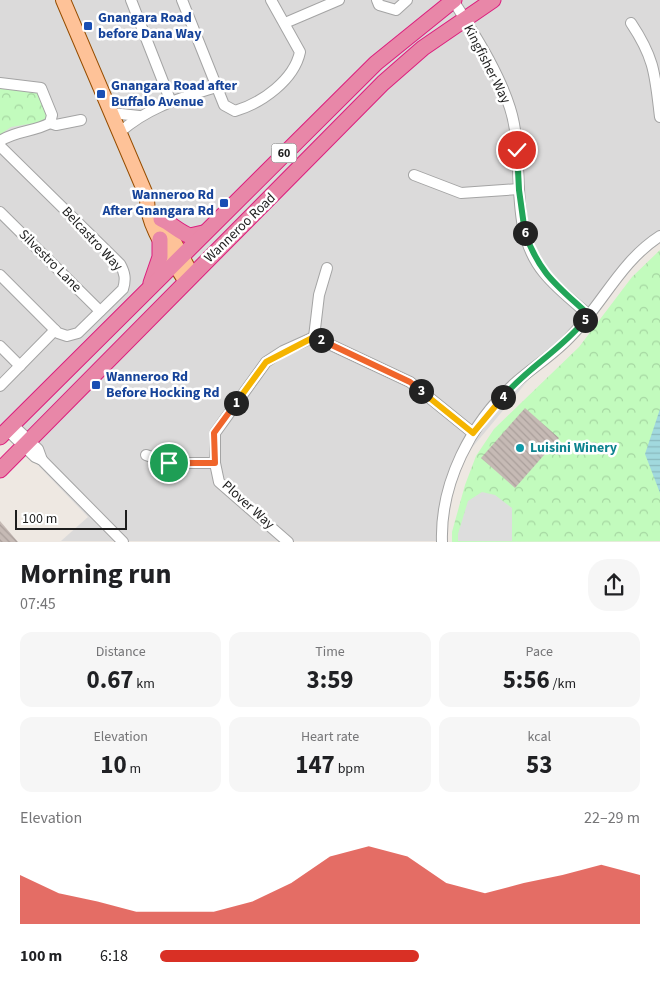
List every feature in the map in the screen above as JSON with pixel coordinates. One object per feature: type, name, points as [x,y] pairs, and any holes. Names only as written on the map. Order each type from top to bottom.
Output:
[{"type":"highway","name":"Wanneroo Road","points":[[6,430],[149,289],[177,258],[376,63],[454,0]]},
{"type":"highway","name":"Wanneroo Road","points":[[0,470],[383,83],[423,48],[464,18],[493,0]]},
{"type":"highway","points":[[161,219],[175,225],[179,231],[190,236],[203,233]]},
{"type":"highway","points":[[149,289],[160,257],[160,239]]},
{"type":"main road","points":[[63,0],[98,78],[147,197],[147,207],[160,239],[177,258]]},
{"type":"main road","points":[[73,0],[97,61],[98,78]]},
{"type":"main road","points":[[147,197],[153,202],[177,258],[189,278]]},
{"type":"street","points":[[130,0],[171,102]]},
{"type":"street","points":[[182,0],[224,105],[235,111],[246,108],[288,79],[297,63],[300,52],[272,0]]},
{"type":"street","points":[[286,23],[339,0]]},
{"type":"street","points":[[377,0],[379,5],[396,10],[407,0]]},
{"type":"street","name":"Kingfisher Way","points":[[454,0],[493,70],[510,109],[517,150],[523,226],[533,255],[544,273],[589,315]]},
{"type":"street","points":[[631,23],[644,44],[654,66],[660,117]]},
{"type":"street","points":[[0,84],[41,88],[52,115],[50,123]]},
{"type":"street","points":[[120,132],[139,116],[171,102],[216,87]]},
{"type":"street","points":[[112,113],[139,116]]},
{"type":"street","points":[[0,141],[13,133],[42,127],[50,123],[56,125],[81,120]]},
{"type":"street","name":"Belcastro Way","points":[[0,146],[120,264],[124,272],[123,289],[75,335],[67,336],[55,330]]},
{"type":"street","points":[[414,175],[461,193],[519,190]]},
{"type":"street","name":"Silvestro Lane","points":[[0,212],[100,311]]},
{"type":"street","points":[[442,542],[441,518],[450,482],[473,433],[513,386],[572,336],[620,271],[646,245],[660,236]]},
{"type":"street","points":[[327,268],[318,295],[314,337],[410,382],[473,433]]},
{"type":"street","points":[[0,275],[55,330],[0,386]]},
{"type":"street","name":"Plover Way","points":[[288,542],[219,482],[215,463],[214,433],[266,362],[314,337]]},
{"type":"street","points":[[0,346],[20,366]]},
{"type":"street","points":[[6,430],[38,449],[42,460],[123,542]]},
{"type":"street","points":[[146,455],[169,463],[215,463]]},
{"type":"shaded area","points":[[0,0],[660,0],[660,240],[638,248],[446,479],[439,541],[61,541],[88,517],[0,426]]},
{"type":"shaded area","points":[[482,492],[495,495],[512,508],[512,541],[458,541],[458,534],[468,501]]},
{"type":"green space","points":[[0,87],[39,91],[49,115],[47,121],[11,127],[0,135]]},
{"type":"green space","points":[[660,250],[660,541],[452,542],[452,532],[465,485],[476,456],[494,429],[579,347],[632,277]]},
{"type":"water","points":[[660,409],[660,493],[645,454]]},
{"type":"building","name":"Luisini Winery","points":[[525,408],[559,438],[515,488],[481,458]]},
{"type":"building","points":[[0,521],[18,542],[0,542]]},
{"type":"place","name":"Gnangara Road before Dana Way","points":[[88,26]]},
{"type":"place","name":"Gnangara Road after Buffalo Avenue","points":[[101,94]]},
{"type":"place","name":"Wanneroo Rd After Gnangara Rd","points":[[224,203]]},
{"type":"place","name":"Wanneroo Rd Before Hocking Rd","points":[[96,385]]},
{"type":"place","name":"Luisini Winery","points":[[520,448]]},
{"type":"route","points":[[169,463],[215,463],[214,433],[266,362],[283,351],[314,337],[352,353],[410,382],[473,433],[513,386],[572,336],[589,315],[544,273],[533,255],[523,226],[517,150]]}]
